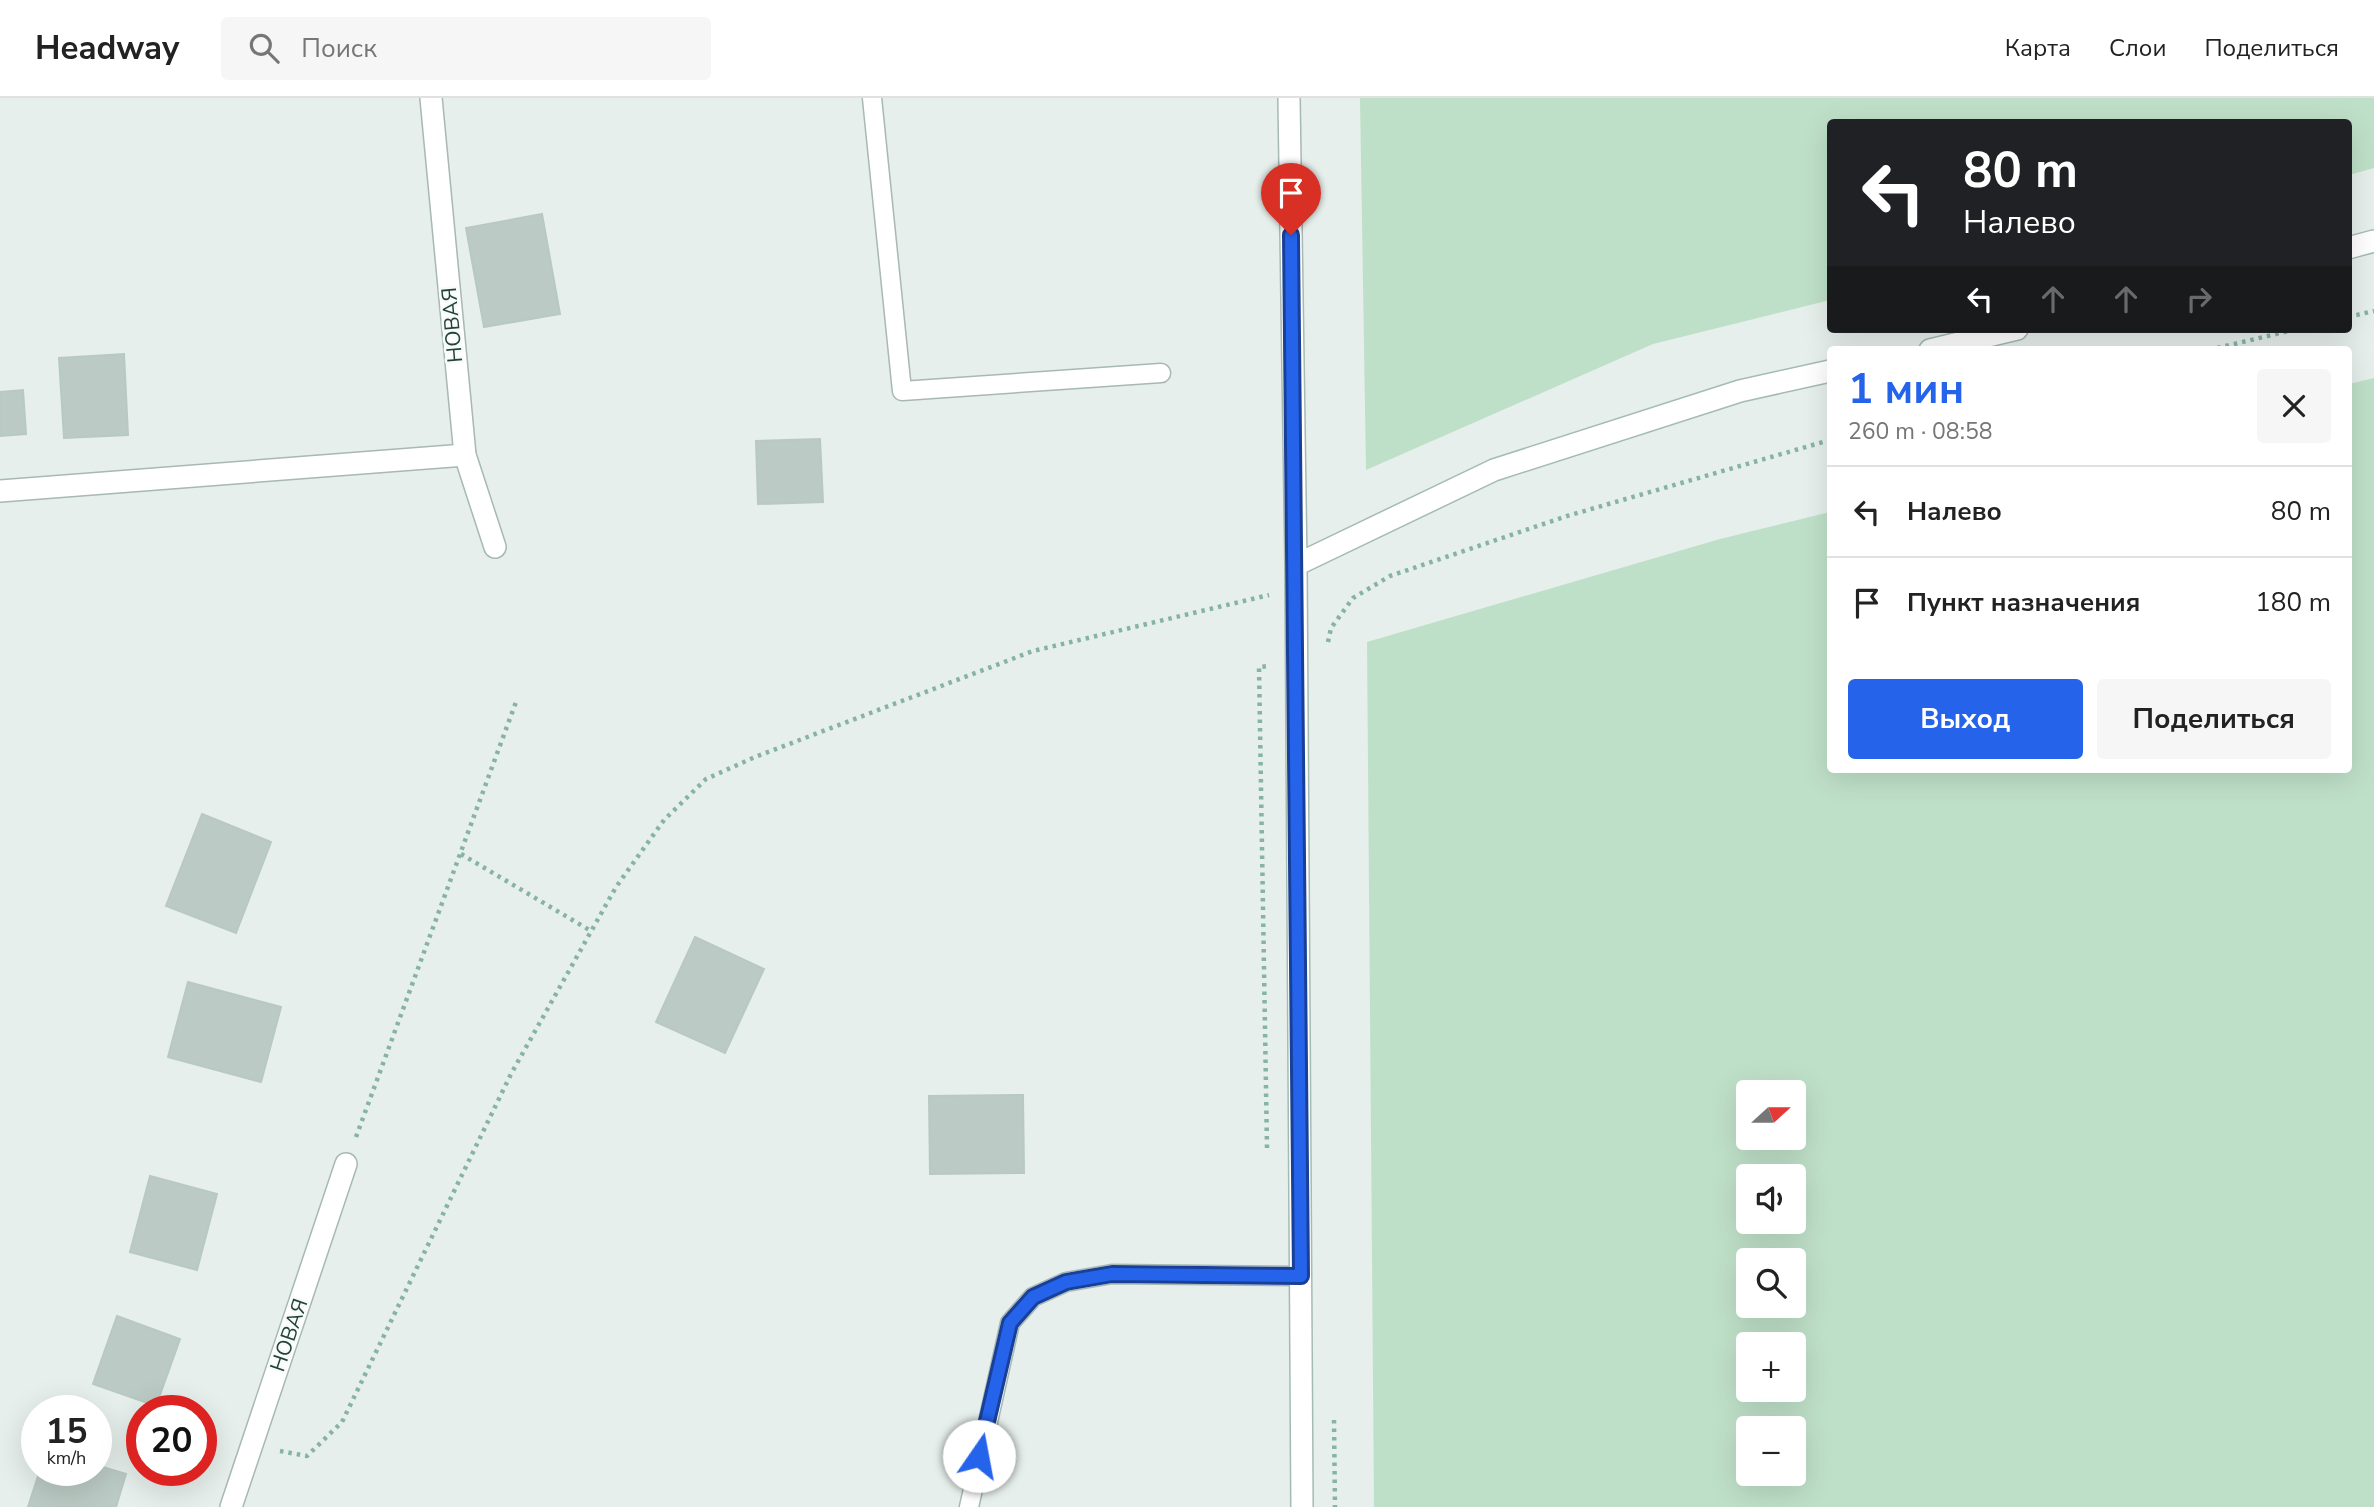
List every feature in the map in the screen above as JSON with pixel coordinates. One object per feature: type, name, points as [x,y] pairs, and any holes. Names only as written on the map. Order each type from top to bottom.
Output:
[{"type":"street","name":"НОВАЯ","points":[[431,98],[465,455],[495,547]]},
{"type":"street","points":[[1289,98],[1297,588],[1302,1507]]},
{"type":"street","points":[[2352,246],[2374,241]]},
{"type":"street","points":[[1947,346],[2000,333]]},
{"type":"street","points":[[1296,565],[1494,470],[1740,391],[1827,373]]},
{"type":"street","points":[[0,491],[465,455]]},
{"type":"street","name":"НОВАЯ","points":[[231,1507],[346,1164]]},
{"type":"lane","points":[[872,98],[902,391],[1161,373]]},
{"type":"lane","points":[[968,1507],[1010,1323],[1033,1297],[1066,1282],[1112,1274],[1301,1276]]},
{"type":"path","points":[[2352,316],[2374,311]]},
{"type":"path","points":[[2226,346],[2280,333]]},
{"type":"path","points":[[1327,647],[1331,628],[1353,598],[1390,576],[1567,516],[1827,441]]},
{"type":"path","points":[[252,1446],[307,1456],[342,1422],[512,1074],[591,931],[616,887],[664,820],[706,779],[755,757],[1033,651],[1297,588]]},
{"type":"path","points":[[346,1164],[516,702]]},
{"type":"path","points":[[461,854],[591,931]]},
{"type":"path","points":[[1334,1409],[1335,1507]]},
{"type":"green space","points":[[1360,98],[2374,98],[2374,168],[2352,174],[2352,119],[1827,119],[1827,301],[1653,344],[1366,470]]},
{"type":"green space","points":[[2374,378],[2374,1507],[1374,1507],[1367,642],[1720,539],[1827,513],[1827,773],[2352,773],[2352,383]]},
{"type":"building","points":[[542,214],[560,314],[484,327],[466,228]]},
{"type":"building","points":[[124,354],[128,435],[64,438],[59,358]]},
{"type":"building","points":[[23,390],[26,434],[0,436],[0,392]]},
{"type":"building","points":[[820,439],[823,502],[758,504],[756,441]]},
{"type":"building","points":[[202,814],[271,842],[236,933],[166,906]]},
{"type":"building","points":[[695,937],[764,969],[725,1053],[656,1022]]},
{"type":"building","points":[[188,982],[281,1007],[261,1082],[168,1057]]},
{"type":"building","points":[[1023,1095],[1024,1173],[930,1174],[929,1096]]},
{"type":"building","points":[[150,1176],[217,1194],[197,1270],[130,1252]]},
{"type":"building","points":[[117,1316],[180,1339],[160,1395],[126,1396],[93,1384]]},
{"type":"building","points":[[112,1470],[126,1474],[116,1507],[28,1507],[35,1486],[112,1486]]},
{"type":"route","points":[[979,1456],[1010,1323],[1033,1297],[1066,1282],[1112,1274],[1301,1276],[1291,235]]}]
